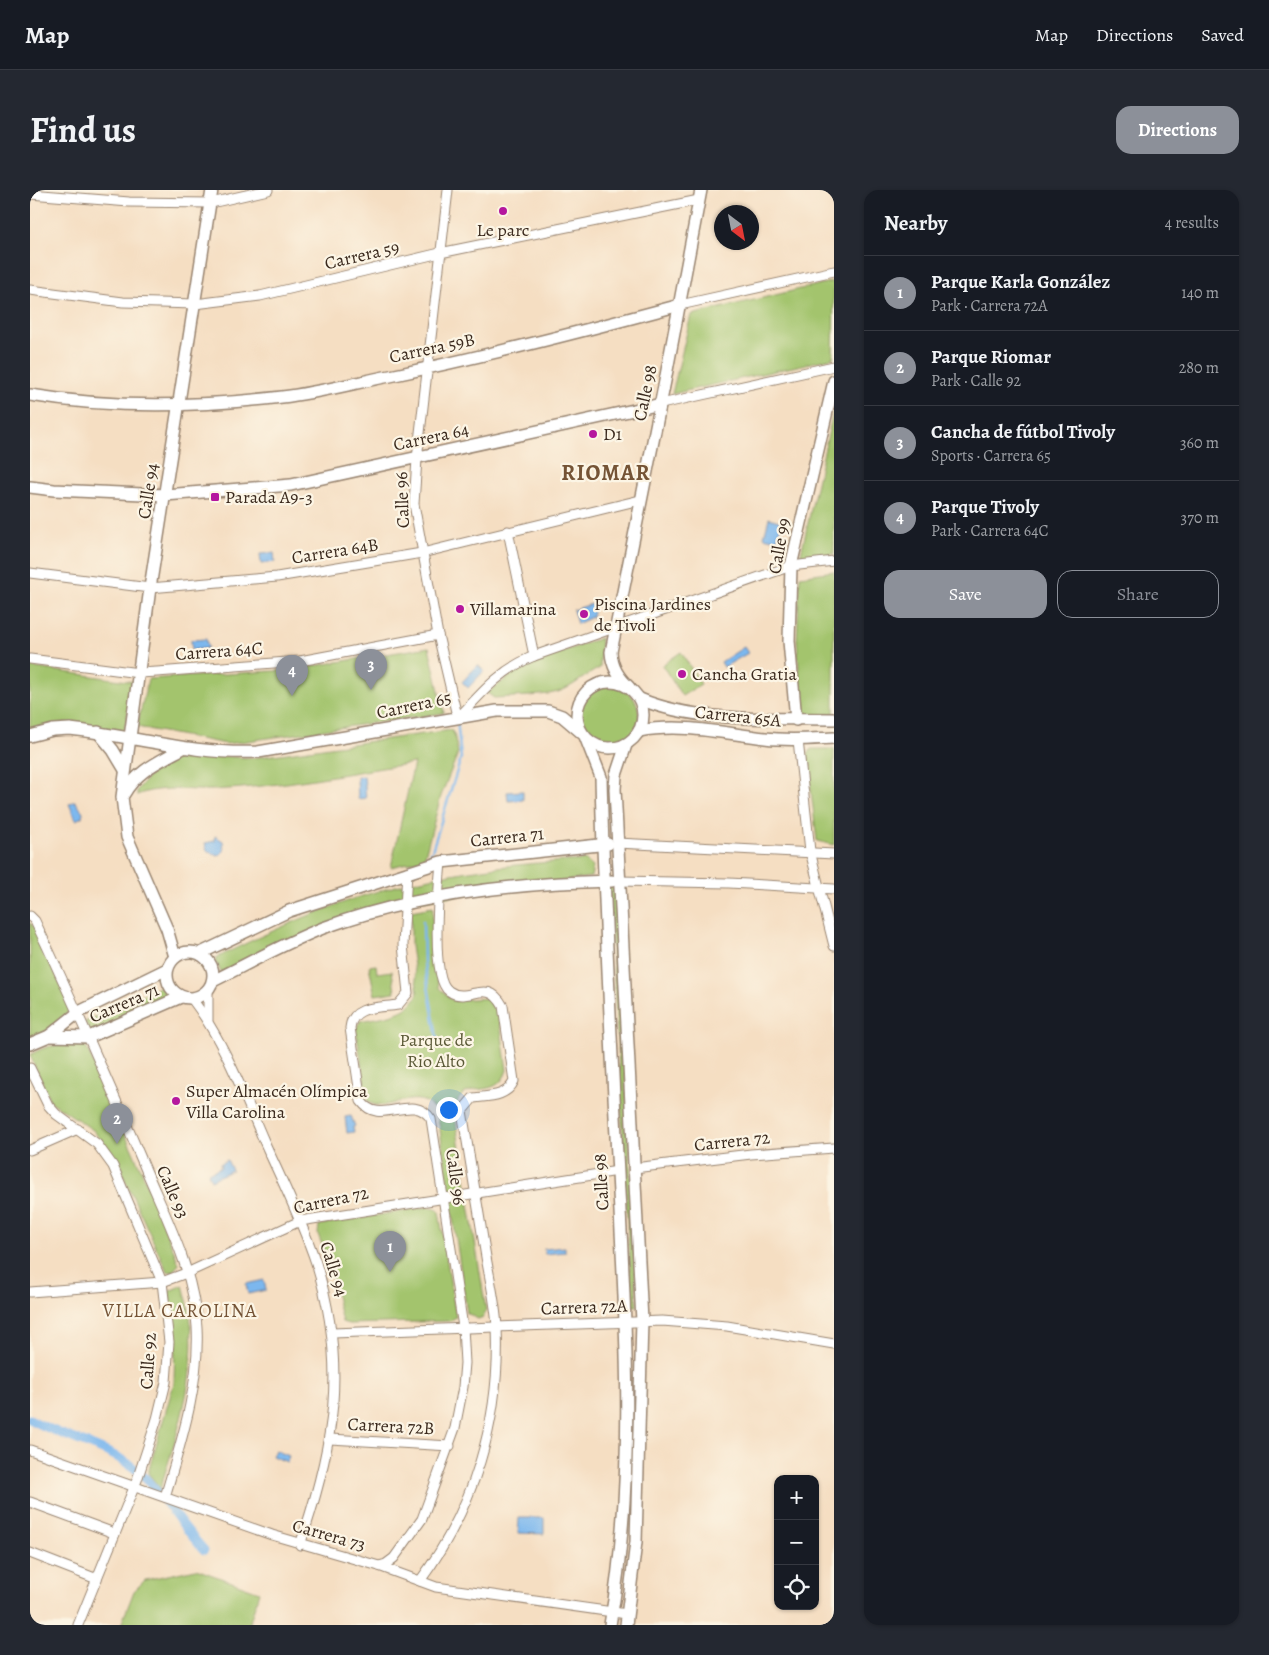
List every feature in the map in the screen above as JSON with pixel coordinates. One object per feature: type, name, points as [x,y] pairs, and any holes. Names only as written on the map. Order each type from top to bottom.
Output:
[{"type":"street","name":"Calle 94","points":[[175,957],[168,929],[127,837],[122,797],[128,738],[150,588],[212,190]]},
{"type":"street","points":[[30,194],[129,202],[210,202],[268,190]]},
{"type":"street","name":"Calle 96","points":[[448,190],[426,368],[414,504],[438,635],[458,716]]},
{"type":"street","name":"Carrera 59","points":[[30,290],[123,302],[195,304],[260,296],[700,195]]},
{"type":"street","name":"Calle 98","points":[[629,687],[621,679],[613,666],[611,652],[614,630],[661,404],[700,195]]},
{"type":"street","name":"Carrera 59B","points":[[30,395],[112,405],[179,405],[284,397],[542,342],[680,305],[834,271]]},
{"type":"street","name":"Carrera 64","points":[[30,487],[54,490],[165,495],[291,485],[417,459],[834,366]]},
{"type":"street","name":"Calle 99","points":[[796,720],[789,641],[791,566],[834,381]]},
{"type":"street","name":"Carrera 64B","points":[[30,574],[150,588],[277,577],[422,553],[640,500]]},
{"type":"street","points":[[508,531],[534,656]]},
{"type":"street","name":"Carrera 65","points":[[30,736],[53,730],[98,732],[184,748],[238,753],[258,752],[458,716],[487,686],[503,673],[516,664],[534,656],[614,630],[791,566],[834,561]]},
{"type":"street","name":"Carrera 64C","points":[[30,659],[139,673],[300,661],[438,635]]},
{"type":"street","points":[[458,716],[497,711],[548,711],[562,716],[584,736],[594,744],[609,749],[626,745],[639,731],[643,721],[640,699],[629,687],[613,681],[597,683],[584,693],[577,709],[576,717],[584,736]]},
{"type":"street","name":"Carrera 65A","points":[[640,699],[661,708],[685,712],[796,720],[834,719]]},
{"type":"street","name":"Carrera 65A","points":[[639,731],[662,727],[678,727],[768,738],[798,740],[834,738]]},
{"type":"street","points":[[98,732],[113,750],[125,770]]},
{"type":"street","name":"Calle 98","points":[[584,736],[601,777],[602,844],[626,1322],[625,1461],[621,1553],[610,1625]]},
{"type":"street","points":[[798,740],[810,851],[834,946]]},
{"type":"street","points":[[153,742],[157,752],[157,763]]},
{"type":"street","name":"Calle 98","points":[[626,745],[616,774],[617,843],[642,1321],[636,1542],[626,1620]]},
{"type":"street","points":[[122,797],[135,778],[184,748]]},
{"type":"street","name":"Carrera 71","points":[[196,952],[289,911],[440,862],[617,843],[810,851],[834,854]]},
{"type":"street","name":"Calle 96","points":[[420,1580],[437,1557],[455,1526],[483,1454],[495,1399],[497,1326],[462,1111],[473,1098],[504,1093],[511,1088],[514,1081],[503,1006],[498,996],[488,991],[458,995],[449,992],[444,985],[436,939],[440,862]]},
{"type":"street","name":"Calle 96","points":[[379,1566],[390,1562],[413,1535],[422,1519],[450,1446],[463,1387],[465,1363],[463,1327],[431,1119],[425,1110],[418,1107],[373,1112],[366,1108],[361,1102],[350,1028],[350,1018],[357,1011],[398,1005],[408,993],[403,945],[407,872]]},
{"type":"street","points":[[210,985],[213,969],[206,956],[196,952],[175,957],[167,969],[167,978],[170,986],[187,998],[324,928],[406,903],[437,898],[539,884],[604,881],[818,886],[834,889]]},
{"type":"street","name":"Calle 93","points":[[30,916],[35,921],[79,1012],[189,1272],[197,1327],[197,1369],[183,1435],[160,1495]]},
{"type":"street","name":"Calle 94","points":[[168,929],[196,952]]},
{"type":"street","name":"Carrera 71","points":[[30,1044],[49,1036],[79,1012],[167,969]]},
{"type":"street","name":"Calle 94","points":[[208,1020],[210,985]]},
{"type":"street","name":"Calle 94","points":[[187,998],[208,1020],[248,1102],[300,1220],[324,1291],[333,1333],[335,1401],[330,1439],[319,1487],[300,1545]]},
{"type":"street","name":"Carrera 71","points":[[49,1036],[89,1037],[187,998]]},
{"type":"street","name":"Calle 92","points":[[30,1068],[48,1105],[56,1114],[97,1144],[113,1166],[162,1282],[169,1342],[166,1382],[143,1462],[78,1625]]},
{"type":"street","points":[[30,1150],[78,1129]]},
{"type":"street","name":"Carrera 72","points":[[634,1168],[751,1154],[834,1148]]},
{"type":"street","name":"Carrera 72","points":[[30,1292],[162,1282],[189,1272],[300,1220],[618,1171]]},
{"type":"street","name":"Carrera 72A","points":[[333,1333],[642,1321],[726,1326],[834,1344]]},
{"type":"street","name":"Carrera 72B","points":[[330,1439],[450,1446]]},
{"type":"street","name":"Carrera 73","points":[[30,1450],[135,1483],[160,1495],[300,1545],[379,1566],[436,1587],[612,1612],[626,1620]]},
{"type":"street","points":[[30,1502],[114,1533]]},
{"type":"street","points":[[30,1553],[97,1579]]},
{"type":"green space","points":[[834,281],[833,358],[672,394],[691,315]]},
{"type":"green space","points":[[834,408],[834,554],[800,558]]},
{"type":"green space","points":[[834,571],[834,715],[802,716],[797,640],[800,576]]},
{"type":"green space","points":[[601,638],[600,668],[563,690],[527,696],[494,698],[487,693],[525,665]]},
{"type":"green space","points":[[429,647],[444,713],[226,744],[137,727],[148,679],[289,670]]},
{"type":"green space","name":"Cancha Gratia","points":[[681,652],[701,684],[682,696],[662,665]]},
{"type":"green space","points":[[30,667],[134,682],[124,731],[65,723],[30,731]]},
{"type":"green space","points":[[610,686],[626,691],[634,699],[639,715],[634,731],[626,739],[610,744],[594,739],[586,731],[581,715],[586,699],[594,691]]},
{"type":"green space","points":[[451,730],[454,734],[458,753],[441,796],[424,859],[391,867],[414,763],[263,786],[212,790],[165,789],[137,795],[137,790],[155,769],[185,754],[252,758]]},
{"type":"green space","points":[[811,749],[834,749],[834,845],[817,841],[807,757]]},
{"type":"green space","points":[[585,860],[593,867],[591,877],[397,904],[221,972],[215,961],[216,958],[282,927],[349,900],[396,886],[419,880],[490,868]]},
{"type":"green space","points":[[616,884],[637,1306],[632,1306],[609,885]]},
{"type":"green space","name":"Parque de Rio Alto","points":[[433,907],[432,943],[439,988],[452,1000],[492,998],[497,1002],[507,1070],[502,1080],[495,1086],[464,1094],[458,1100],[454,1111],[486,1310],[483,1317],[478,1319],[467,1313],[438,1116],[431,1105],[422,1101],[413,1100],[374,1105],[367,1100],[356,1029],[360,1021],[394,1014],[414,1001],[418,993],[411,946],[411,911]]},
{"type":"green space","points":[[30,923],[35,927],[71,1009],[42,1035],[30,1038]]},
{"type":"green space","points":[[376,965],[377,973],[392,971],[395,992],[375,995],[369,966]]},
{"type":"green space","points":[[163,985],[172,999],[91,1034],[85,1022]]},
{"type":"green space","points":[[84,1042],[142,1172],[179,1264],[172,1272],[167,1271],[115,1158],[93,1130],[50,1101],[30,1055],[49,1047]]},
{"type":"green space","points":[[427,1207],[436,1208],[439,1212],[456,1317],[450,1321],[349,1324],[342,1322],[328,1261],[318,1234],[319,1225]]},
{"type":"green space","points":[[183,1285],[191,1323],[191,1365],[184,1407],[160,1489],[148,1473],[174,1383],[175,1343],[169,1291]]},
{"type":"green space","points":[[196,1569],[259,1592],[249,1625],[121,1625],[134,1591],[145,1580]]},
{"type":"water","points":[[769,518],[782,522],[777,540],[764,537]]},
{"type":"water","points":[[274,553],[275,562],[261,564],[260,554]]},
{"type":"water","name":"Piscina Jardines de Tivoli","points":[[595,603],[592,617],[577,624],[573,610]]},
{"type":"water","points":[[206,639],[208,648],[192,650],[191,640]]},
{"type":"water","points":[[744,647],[748,653],[724,667],[721,662]]},
{"type":"water","points":[[478,665],[484,671],[468,688],[462,682]]},
{"type":"water","points":[[364,776],[366,798],[358,799],[357,777]]},
{"type":"water","points":[[523,791],[523,800],[508,801],[507,792]]},
{"type":"water","points":[[75,801],[83,812],[82,817],[76,820],[69,804]]},
{"type":"water","points":[[215,836],[223,841],[224,851],[218,856],[207,851],[205,843],[215,841]]},
{"type":"water","points":[[351,1116],[355,1126],[353,1127],[354,1132],[347,1133],[345,1117]]},
{"type":"water","points":[[227,1160],[232,1170],[211,1180],[208,1173],[221,1167],[220,1164]]},
{"type":"water","points":[[565,1247],[565,1252],[545,1254],[544,1249]]},
{"type":"water","points":[[264,1280],[266,1290],[248,1294],[246,1284]]},
{"type":"water","points":[[275,1450],[289,1456],[287,1462],[272,1456]]},
{"type":"water","points":[[519,1518],[544,1518],[544,1534],[518,1533]]},
{"type":"waterway","points":[[430,857],[461,758],[457,720]]},
{"type":"waterway","points":[[423,921],[424,963],[438,1044]]},
{"type":"waterway","points":[[30,1419],[42,1426],[110,1453],[134,1468],[152,1485],[204,1550]]},
{"type":"place","name":"Le parc","points":[[503,211]]},
{"type":"place","name":"D1","points":[[593,434]]},
{"type":"place","name":"Parada A9-3","points":[[215,497]]},
{"type":"place","name":"Villamarina","points":[[460,609]]},
{"type":"place","name":"Piscina Jardines de Tivoli","points":[[584,614]]},
{"type":"place","name":"Cancha Gratia","points":[[682,674]]},
{"type":"place","name":"Cancha de fútbol Tivoly","points":[[371,690]]},
{"type":"place","name":"Parque Tivoly","points":[[292,696]]},
{"type":"place","name":"Super Almacén Olímpica Villa Carolina","points":[[176,1101]]},
{"type":"place","name":"Parque Riomar","points":[[117,1144]]},
{"type":"place","name":"Parque Karla González","points":[[390,1272]]},
{"type":"district","name":"RIOMAR","points":[[606,472]]},
{"type":"district","name":"VILLA CAROLINA","points":[[180,1310]]}]
